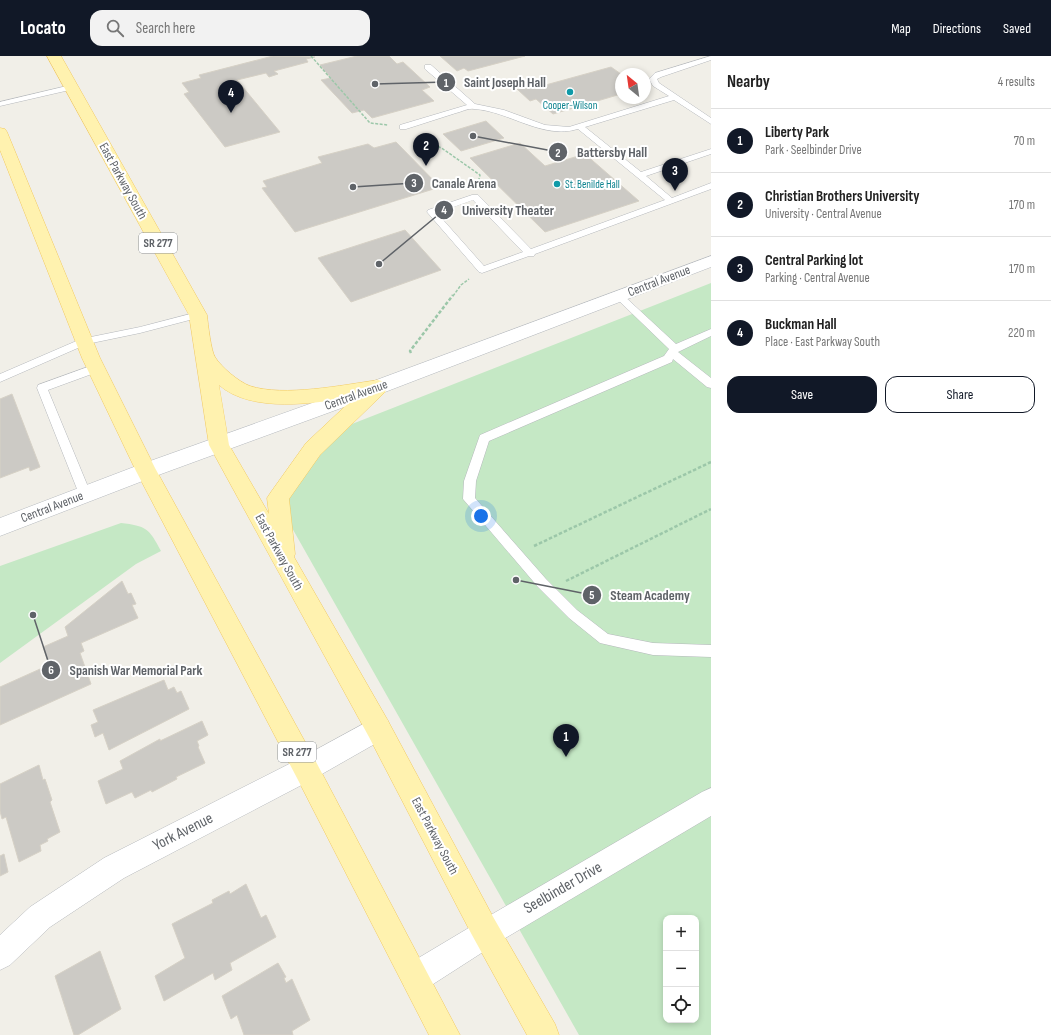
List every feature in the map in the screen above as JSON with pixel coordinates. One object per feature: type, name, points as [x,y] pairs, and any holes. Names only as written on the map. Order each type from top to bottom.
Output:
[{"type":"main road","name":"East Parkway South","points":[[54,56],[198,315],[219,445],[378,728],[487,933],[544,1035]]},
{"type":"main road","name":"SR 277","points":[[0,132],[96,368],[146,471],[306,768],[445,1035]]},
{"type":"main road","name":"Central Avenue","points":[[0,527],[146,471],[422,371],[711,261]]},
{"type":"main road","points":[[205,359],[232,385],[250,393],[271,396],[313,395],[378,387]]},
{"type":"main road","points":[[286,563],[278,498],[313,450],[378,387]]},
{"type":"main road","name":"York Avenue","points":[[0,955],[40,917],[114,868],[306,768],[378,728]]},
{"type":"main road","name":"Seelbinder Drive","points":[[416,977],[487,933],[711,801]]},
{"type":"lane","points":[[711,58],[658,75],[654,79],[656,84],[711,122]]},
{"type":"lane","points":[[428,67],[472,106]]},
{"type":"lane","points":[[0,104],[71,88]]},
{"type":"lane","points":[[403,127],[472,106],[501,112],[545,127],[569,129],[581,127],[675,97]]},
{"type":"lane","points":[[581,127],[671,201]]},
{"type":"lane","points":[[640,175],[711,151]]},
{"type":"lane","points":[[531,254],[475,197],[431,212],[482,270],[531,254],[711,186]]},
{"type":"lane","points":[[618,296],[674,351],[711,384]]},
{"type":"lane","points":[[0,378],[85,341],[140,330],[198,315]]},
{"type":"lane","points":[[711,332],[674,351],[668,359],[484,438],[470,481],[469,499],[542,583],[573,614],[604,639],[653,650],[711,651]]},
{"type":"lane","points":[[85,494],[42,388],[96,368]]},
{"type":"path","points":[[422,371],[410,351],[461,285],[482,270]]},
{"type":"path","points":[[530,548],[711,462]]},
{"type":"path","points":[[562,583],[711,509]]},
{"type":"green space","points":[[711,283],[711,1035],[579,1035],[283,512],[285,500],[339,431],[352,424]]},
{"type":"green space","points":[[121,523],[136,525],[146,530],[153,537],[161,551],[136,564],[0,663],[0,566]]},
{"type":"building","points":[[273,56],[315,57],[306,59],[308,62],[274,71],[278,74],[269,77],[266,73],[237,80],[280,132],[225,147],[184,94],[189,92],[182,83],[201,78],[199,75]]},
{"type":"building","points":[[357,56],[389,56],[397,64],[403,62],[430,87],[422,90],[434,101],[372,118],[364,110],[352,113],[321,80],[331,78],[320,65]]},
{"type":"building","points":[[440,56],[525,56],[468,71],[464,68],[457,71]]},
{"type":"building","name":"Cooper-Wilson","points":[[611,67],[615,70],[615,96],[553,114],[536,99],[530,101],[517,89],[539,83],[542,86]]},
{"type":"building","points":[[486,121],[504,138],[461,151],[443,134]]},
{"type":"building","points":[[396,142],[440,187],[295,232],[262,188],[267,187],[263,181],[322,163],[318,157],[368,144],[374,148]]},
{"type":"building","name":"St. Benilde Hall","points":[[520,143],[545,166],[585,154],[639,201],[545,232],[470,158]]},
{"type":"building","points":[[405,230],[441,270],[351,302],[318,258]]},
{"type":"building","points":[[12,394],[40,467],[30,471],[29,467],[0,478],[0,399]]},
{"type":"building","points":[[122,581],[128,594],[131,593],[136,604],[132,605],[138,618],[81,643],[84,651],[80,653],[91,684],[0,725],[0,687],[49,665],[43,647],[68,636],[65,627]]},
{"type":"building","points":[[164,680],[168,690],[174,687],[177,693],[181,691],[189,709],[109,750],[103,733],[95,737],[91,725],[98,722],[93,710]]},
{"type":"building","points":[[202,721],[208,735],[197,741],[205,763],[176,777],[177,779],[152,792],[151,790],[135,798],[132,792],[106,804],[98,781],[123,769],[120,761],[160,739],[160,741]]},
{"type":"building","points":[[39,765],[43,780],[45,779],[52,800],[50,802],[60,832],[47,839],[48,841],[40,845],[41,851],[19,862],[6,817],[2,819],[0,811],[0,784]]},
{"type":"building","points":[[4,854],[8,872],[0,876],[0,856]]},
{"type":"building","points":[[246,884],[261,918],[266,915],[276,937],[230,963],[232,970],[215,980],[213,973],[164,1001],[155,976],[185,958],[172,924],[213,903],[212,900],[229,891],[230,894]]},
{"type":"building","points":[[100,951],[121,1009],[78,1035],[74,1035],[55,976]]},
{"type":"building","points":[[278,963],[286,977],[284,978],[286,983],[292,979],[310,1020],[292,1031],[293,1035],[244,1035],[237,1015],[231,1019],[222,996]]},
{"type":"place","name":"Saint Joseph Hall","points":[[375,84]]},
{"type":"place","name":"Cooper-Wilson","points":[[570,92]]},
{"type":"place","name":"Buckman Hall","points":[[231,113]]},
{"type":"place","name":"Battersby Hall","points":[[473,136]]},
{"type":"place","name":"Christian Brothers University","points":[[426,166]]},
{"type":"place","name":"St. Benilde Hall","points":[[557,184]]},
{"type":"place","name":"Canale Arena","points":[[353,187]]},
{"type":"place","name":"Central Parking lot","points":[[675,191]]},
{"type":"place","name":"University Theater","points":[[379,264]]},
{"type":"place","name":"Steam Academy","points":[[516,580]]},
{"type":"place","name":"Spanish War Memorial Park","points":[[33,615]]},
{"type":"place","name":"Liberty Park","points":[[566,757]]}]
